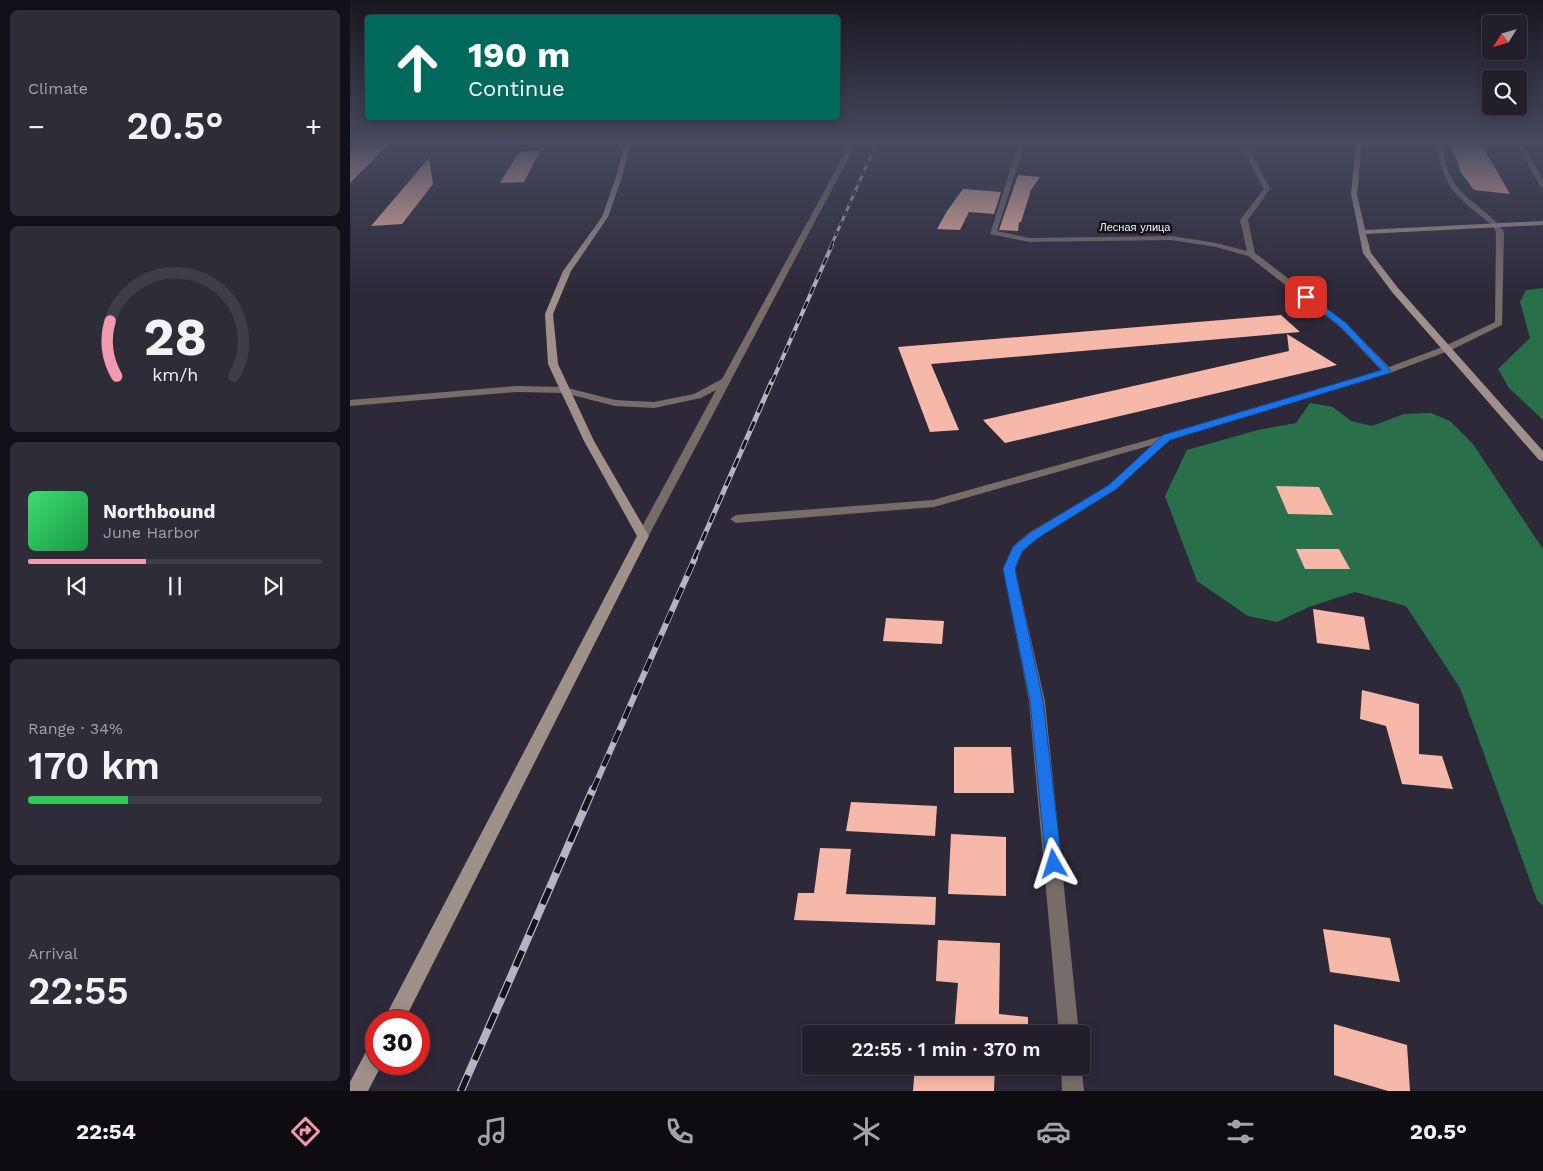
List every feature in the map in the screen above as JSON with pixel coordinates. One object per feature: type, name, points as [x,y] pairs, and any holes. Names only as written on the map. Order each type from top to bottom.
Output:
[{"type":"street","points":[[613,193],[605,216],[566,271],[549,314],[553,364],[589,440],[643,536]]},
{"type":"street","points":[[399,1010],[643,536],[827,193]]},
{"type":"street","name":"Лесная улица","points":[[1006,193],[993,232],[1029,240],[1171,238],[1216,245],[1251,254],[1343,325],[1387,371]]},
{"type":"street","points":[[1251,254],[1244,220],[1264,193]]},
{"type":"street","points":[[1354,193],[1367,253],[1395,290],[1543,458]]},
{"type":"street","points":[[736,519],[934,503],[1166,438],[1387,371],[1448,348],[1499,323],[1500,232],[1496,225],[1460,193]]},
{"type":"street","points":[[1361,232],[1543,223]]},
{"type":"street","points":[[350,403],[517,389],[564,390],[615,403],[654,405],[697,396],[727,380]]},
{"type":"street","points":[[1068,1025],[1036,701],[1009,569],[1017,549],[1034,535],[1113,487],[1166,438]]},
{"type":"street","points":[[357,1091],[365,1075]]},
{"type":"street","points":[[1072,1075],[1073,1091]]},
{"type":"green space","points":[[1543,288],[1543,420],[1509,388],[1498,369],[1530,338],[1520,302],[1526,290]]},
{"type":"green space","points":[[1310,403],[1333,407],[1351,421],[1372,426],[1404,414],[1431,413],[1450,421],[1473,444],[1543,549],[1543,906],[1537,900],[1460,688],[1406,606],[1355,592],[1309,607],[1277,622],[1248,616],[1197,581],[1165,496],[1187,450],[1258,430],[1296,423]]},
{"type":"building","points":[[399,193],[426,193],[402,224],[371,226]]},
{"type":"building","points":[[960,193],[1001,193],[994,214],[969,212],[960,230],[937,229]]},
{"type":"building","points":[[1012,193],[1030,193],[1021,222],[1019,222],[1018,231],[999,230]]},
{"type":"building","points":[[1281,315],[1300,332],[931,364],[959,430],[930,432],[898,347]]},
{"type":"building","points":[[1287,334],[1337,365],[1005,443],[983,420],[1289,351]]},
{"type":"building","points":[[1276,486],[1319,487],[1333,515],[1288,514]]},
{"type":"building","points":[[1296,549],[1339,549],[1350,569],[1305,569]]},
{"type":"building","points":[[1313,609],[1364,617],[1370,650],[1317,643]]},
{"type":"building","points":[[886,618],[944,621],[942,644],[883,641]]},
{"type":"building","points":[[1362,690],[1419,704],[1419,754],[1442,756],[1453,789],[1402,784],[1386,726],[1360,719]]},
{"type":"building","points":[[954,747],[1011,747],[1014,793],[954,793]]},
{"type":"building","points":[[851,802],[937,806],[935,836],[846,831]]},
{"type":"building","points":[[951,834],[1006,837],[1006,896],[948,894]]},
{"type":"building","points":[[820,848],[851,849],[846,894],[936,897],[935,925],[794,920],[798,893],[814,893]]},
{"type":"building","points":[[1323,929],[1390,938],[1400,982],[1330,972]]},
{"type":"building","points":[[938,940],[1000,943],[999,1014],[1028,1017],[1028,1025],[955,1025],[958,983],[936,981]]},
{"type":"building","points":[[1334,1024],[1407,1045],[1410,1091],[1388,1091],[1334,1075]]},
{"type":"building","points":[[914,1075],[995,1075],[994,1091],[913,1091]]},
{"type":"railway","points":[[831,246],[854,193]]},
{"type":"railway","points":[[772,382],[832,245]]},
{"type":"railway","points":[[694,559],[772,381]]},
{"type":"railway","points":[[593,790],[695,558]]},
{"type":"railway","points":[[461,1091],[593,789]]},
{"type":"route","points":[[1054,864],[1036,701],[1009,569],[1017,549],[1034,535],[1113,487],[1166,438],[1387,371],[1343,325],[1306,297]]}]
